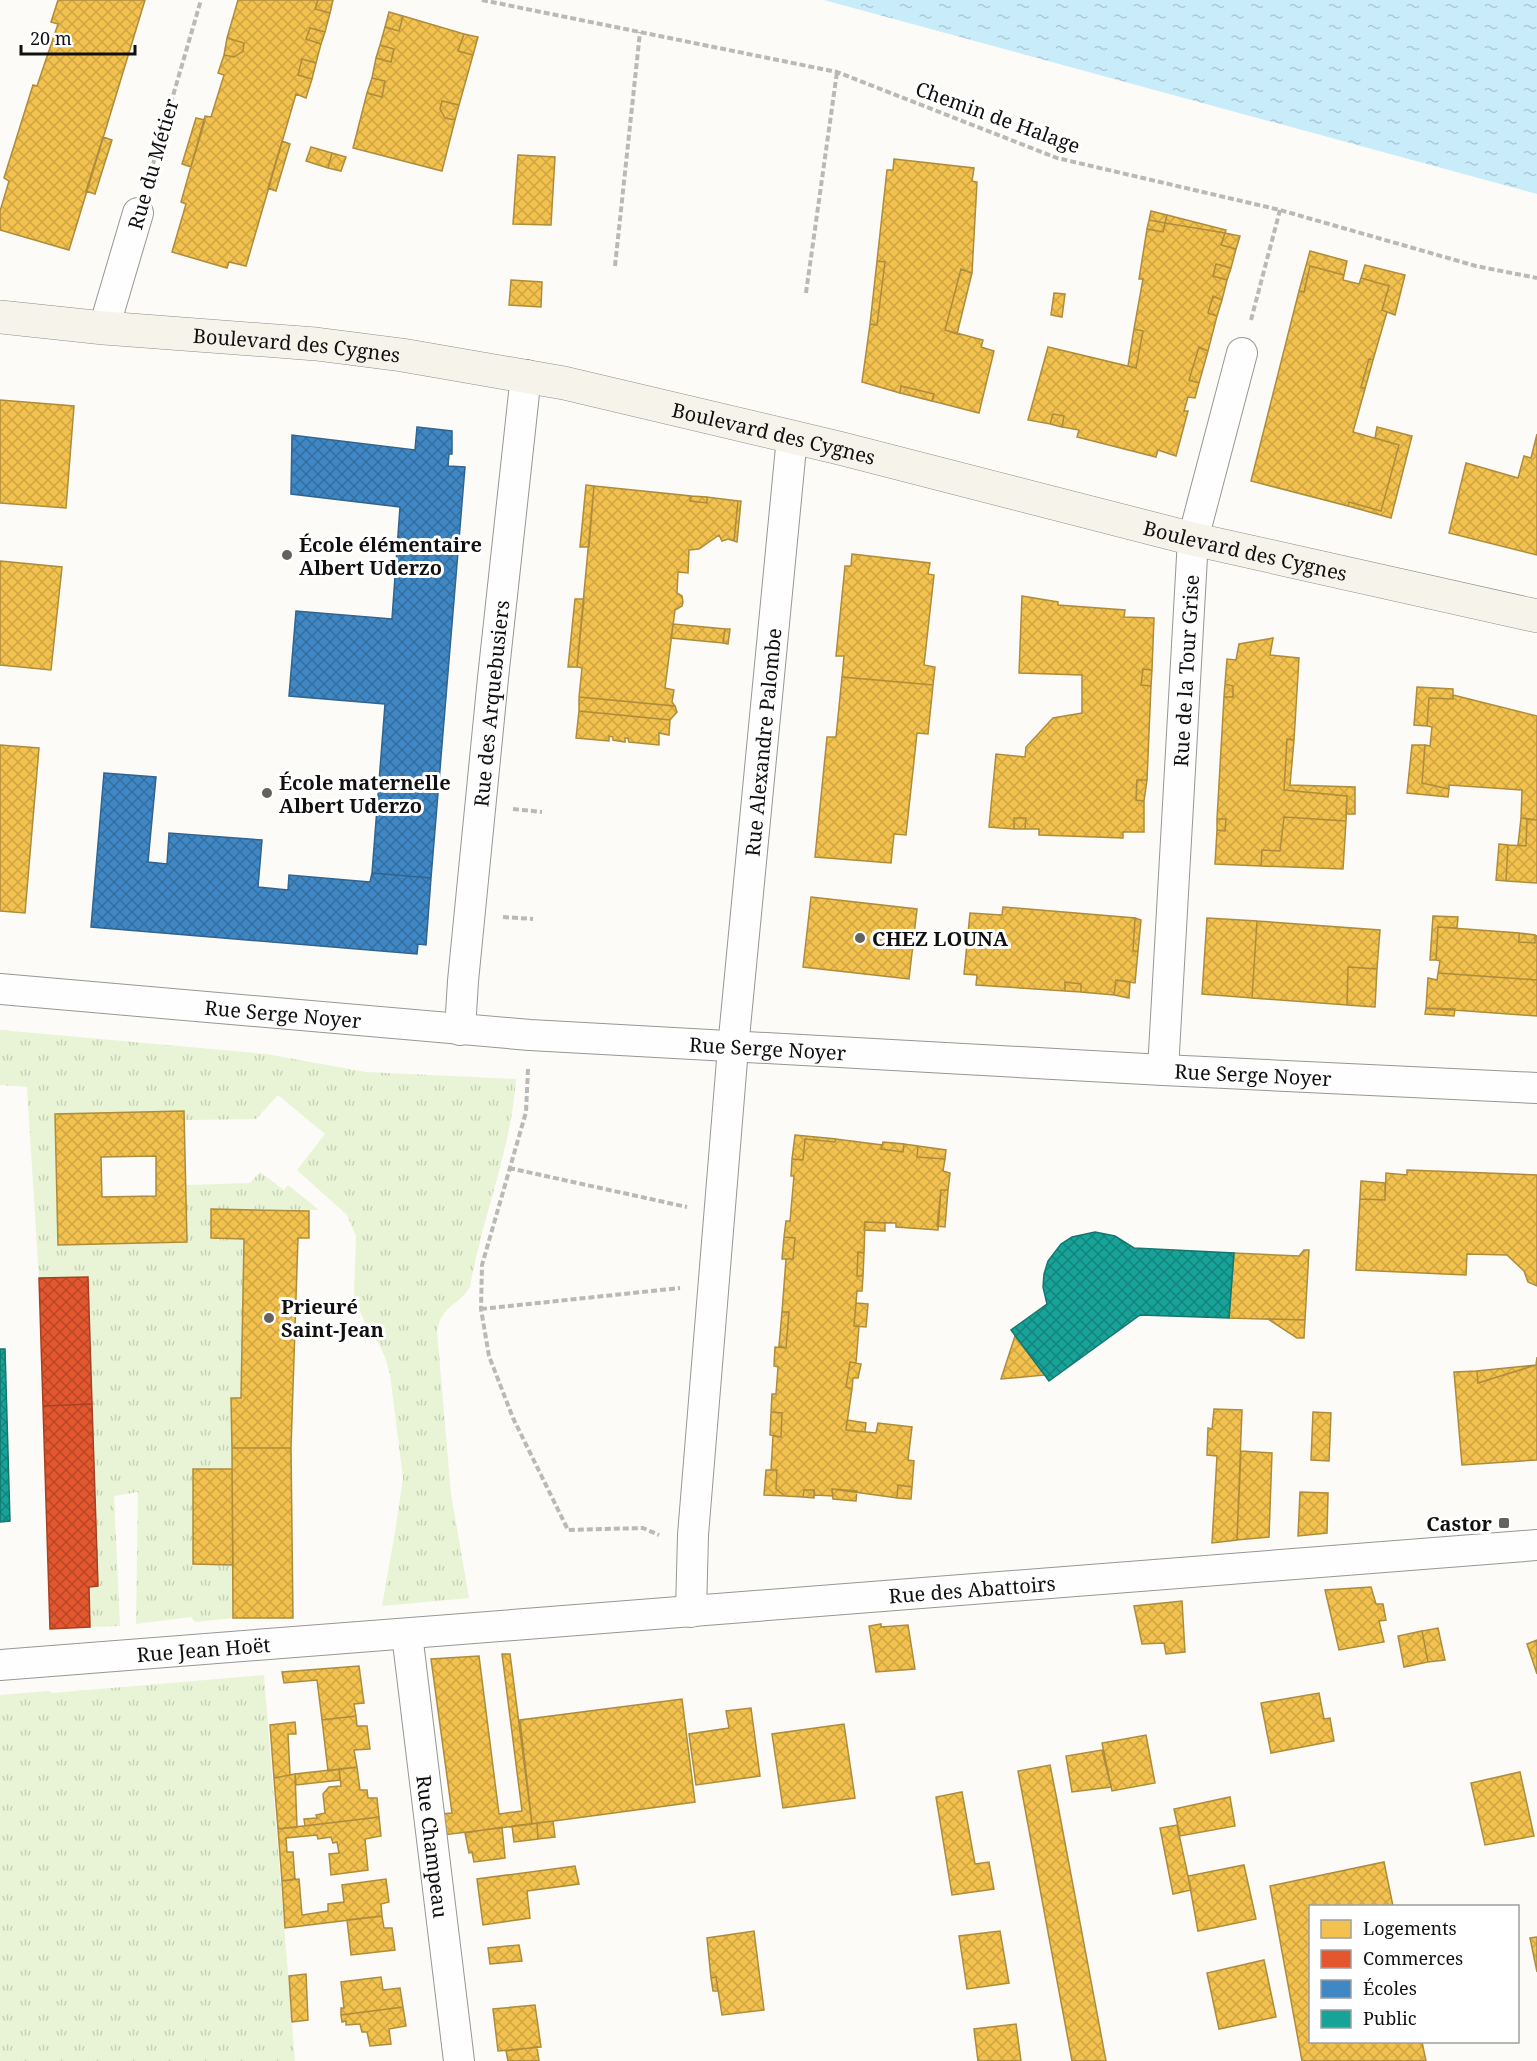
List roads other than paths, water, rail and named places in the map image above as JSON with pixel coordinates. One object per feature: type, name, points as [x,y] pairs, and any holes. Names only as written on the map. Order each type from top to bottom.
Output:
[{"type":"main road","name":"Boulevard des Cygnes","points":[[0,317],[104,328],[316,344],[526,375],[792,437],[1193,539],[1537,616]]},
{"type":"street","name":"Rue du Métier","points":[[104,328],[138,213]]},
{"type":"street","name":"Rue de la Tour Grise","points":[[1163,1070],[1193,539],[1242,353]]},
{"type":"street","name":"Rue des Arquebusiers","points":[[460,1030],[492,690],[526,375]]},
{"type":"street","name":"Rue Alexandre Palombe","points":[[691,1612],[693,1535],[733,1048],[792,437]]},
{"type":"street","name":"Rue Serge Noyer","points":[[0,989],[530,1035],[733,1048],[1537,1088]]},
{"type":"street","name":"Rue des Abattoirs","points":[[407,1634],[1537,1545]]},
{"type":"street","name":"Rue Jean Hoët","points":[[0,1665],[407,1634]]},
{"type":"street","name":"Rue Champeau","points":[[407,1634],[459,2061]]},
{"type":"water","points":[[824,0],[1537,0],[1537,194]]},
{"type":"place","name":"École élémentaire Albert Uderzo","points":[[287,555]]},
{"type":"place","name":"École maternelle Albert Uderzo","points":[[267,793]]},
{"type":"place","name":"CHEZ LOUNA","points":[[860,938]]},
{"type":"place","name":"Prieuré Saint-Jean","points":[[269,1318]]},
{"type":"place","name":"Castor","points":[[1504,1523]]}]
